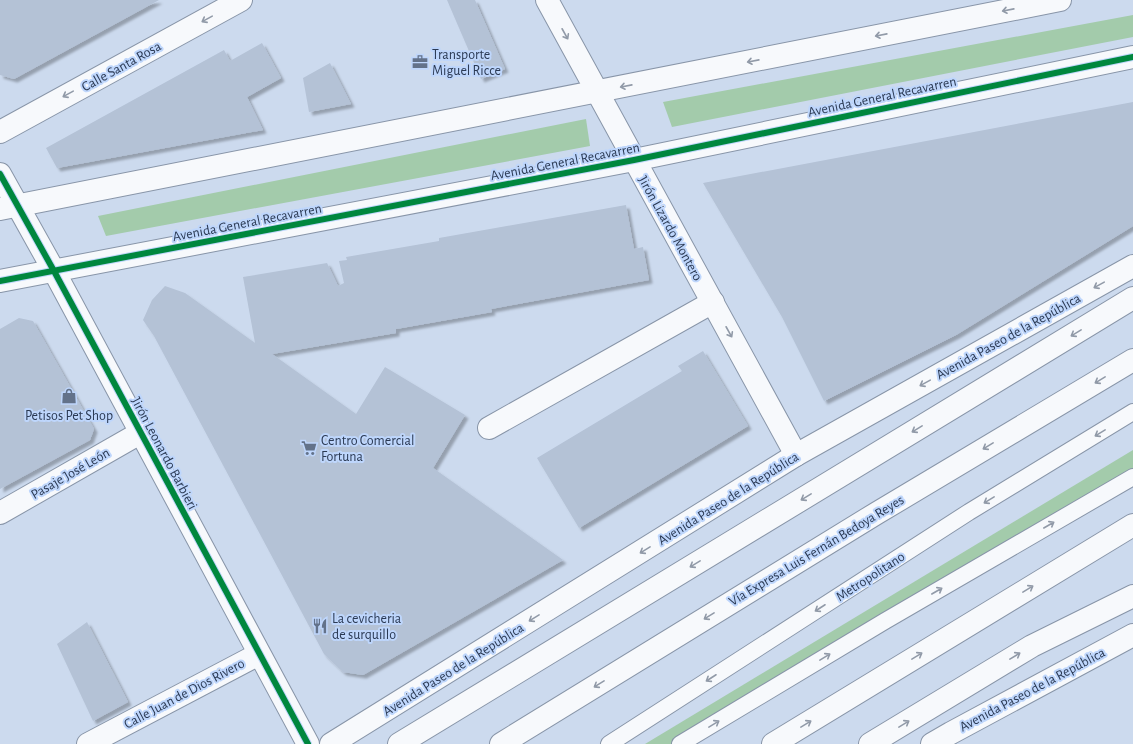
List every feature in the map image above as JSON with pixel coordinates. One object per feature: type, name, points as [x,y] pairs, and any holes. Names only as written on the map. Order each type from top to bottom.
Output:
[{"type":"main road","name":"Calle Santa Rosa","points":[[0,132],[241,0]]},
{"type":"main road","name":"Jirón Lizardo Montero","points":[[547,0],[796,455]]},
{"type":"main road","points":[[9,207],[1060,0]]},
{"type":"main road","name":"Avenida General Recavarren","points":[[0,281],[634,160],[1133,57]]},
{"type":"main road","name":"Jirón Leonardo Barbieri","points":[[0,174],[9,207],[54,271],[308,744]]},
{"type":"main road","name":"Avenida Paseo de la República","points":[[331,744],[796,455],[1133,266]]},
{"type":"main road","points":[[399,744],[1133,298]]},
{"type":"main road","points":[[489,428],[712,302]]},
{"type":"main road","name":"Vía Expresa Luis Fernán Bedoya Reyes","points":[[501,744],[877,513],[1133,360]]},
{"type":"main road","name":"Pasaje José León","points":[[0,512],[140,433]]},
{"type":"main road","points":[[773,744],[1133,525]]},
{"type":"main road","points":[[870,744],[1032,646],[1133,596]]},
{"type":"main road","name":"Avenida Paseo de la República","points":[[932,744],[954,738],[1133,635]]},
{"type":"main road","name":"Calle Juan de Dios Rivero","points":[[88,744],[259,654]]},
{"type":"lane","name":"Metropolitano","points":[[609,744],[969,512],[1133,412]]},
{"type":"lane","points":[[680,744],[886,621],[1133,477]]},
{"type":"green space","points":[[1133,15],[1133,37],[672,127],[663,102]]},
{"type":"green space","points":[[586,119],[590,146],[106,236],[98,216]]},
{"type":"green space","points":[[1133,450],[1133,474],[682,744],[645,744]]},
{"type":"building","points":[[0,0],[159,0],[14,79],[0,75]]},
{"type":"building","points":[[447,0],[475,0],[505,69],[481,79]]},
{"type":"building","points":[[262,43],[281,78],[247,97],[263,130],[57,168],[46,148],[224,50],[230,61]]},
{"type":"building","points":[[330,63],[351,104],[309,112],[303,78]]},
{"type":"building","points":[[1133,102],[1133,226],[956,335],[824,401],[782,317],[703,183]]},
{"type":"building","name":"Centro Comercial Fortuna","points":[[626,205],[634,249],[643,247],[649,280],[491,309],[492,312],[396,329],[396,333],[272,354],[356,414],[385,367],[465,415],[433,468],[563,560],[363,675],[343,672],[324,654],[154,336],[143,320],[152,300],[165,286],[185,293],[255,343],[243,277],[327,263],[338,286],[344,283],[339,261],[347,260],[346,257],[439,241],[439,238]]},
{"type":"building","points":[[19,318],[33,321],[94,429],[90,440],[0,489],[0,329]]},
{"type":"building","points":[[703,351],[748,426],[579,528],[537,458],[682,371],[678,366]]},
{"type":"building","points":[[87,622],[128,702],[93,721],[57,644]]},
{"type":"cycle path","points":[[0,281],[634,160],[1133,57]]},
{"type":"cycle path","points":[[0,174],[54,271],[308,744]]},
{"type":"place","name":"Transporte Miguel Ricce","points":[[420,62]]},
{"type":"place","name":"Petisos Pet Shop","points":[[69,396]]},
{"type":"place","name":"Centro Comercial Fortuna","points":[[309,448]]},
{"type":"place","name":"La cevicheria de surquillo","points":[[320,626]]}]
